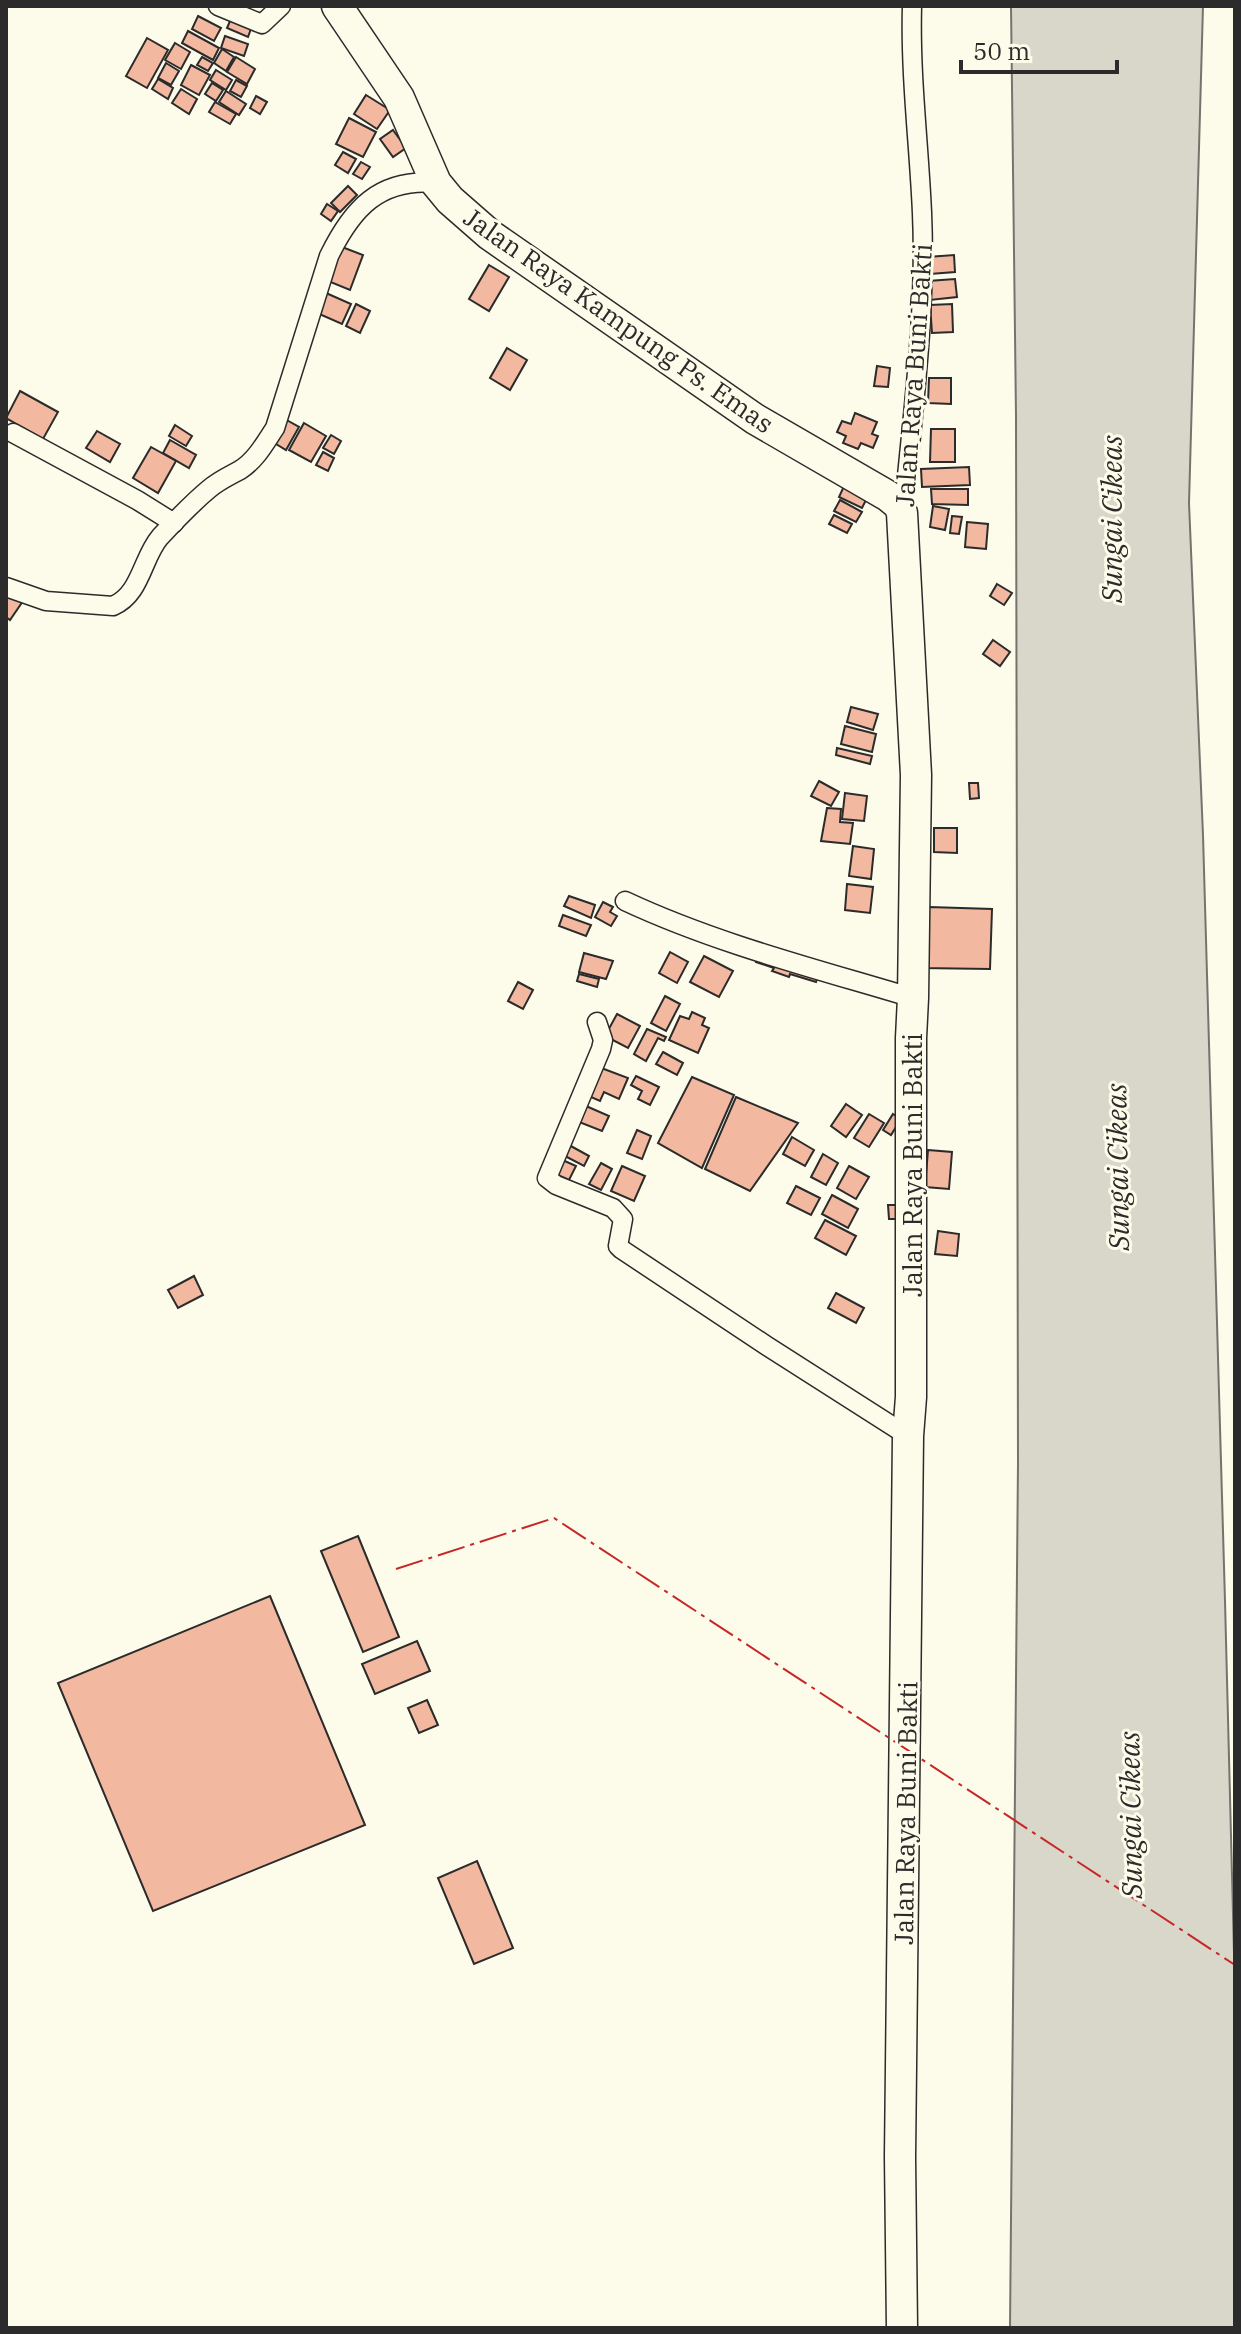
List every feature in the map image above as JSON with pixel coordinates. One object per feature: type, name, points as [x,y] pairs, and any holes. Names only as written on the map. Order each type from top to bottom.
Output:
[{"type":"main road","name":"Jalan Raya Kampung Ps. Emas","points":[[337,6],[399,98],[436,183],[450,200],[490,235],[755,419],[899,505]]},
{"type":"main road","name":"Jalan Raya Buni Bakti","points":[[899,505],[904,522],[916,775],[900,2157],[902,2328]]},
{"type":"street","points":[[218,6],[262,24],[281,6]]},
{"type":"street","name":"Jalan Raya Buni Bakti","points":[[899,505],[906,486],[920,337],[922,215],[911,41],[912,6]]},
{"type":"street","points":[[6,587],[46,601],[113,606],[121,603],[134,588],[152,548],[174,523],[209,489],[251,461],[275,428],[329,256],[356,211],[379,193],[397,185],[416,181],[436,183]]},
{"type":"street","points":[[13,433],[174,523]]},
{"type":"street","points":[[625,901],[659,917],[913,998]]},
{"type":"street","points":[[597,1022],[603,1040],[601,1049],[547,1178],[556,1185],[613,1208],[621,1215],[618,1246],[621,1249],[908,1436]]},
{"type":"water","name":"Sungai Cikeas","points":[[1011,6],[1203,6],[1189,503],[1203,835],[1235,1992],[1235,2328],[1010,2328],[1018,1463],[1016,416]]},
{"type":"building","points":[[233,14],[253,23],[248,37],[227,28]]},
{"type":"building","points":[[198,16],[221,28],[214,41],[192,29]]},
{"type":"building","points":[[188,31],[219,48],[213,60],[182,43]]},
{"type":"building","points":[[225,36],[248,44],[244,56],[221,48]]},
{"type":"building","points":[[147,38],[168,50],[147,88],[126,76]]},
{"type":"building","points":[[175,43],[190,52],[181,69],[165,60]]},
{"type":"building","points":[[222,49],[234,57],[226,71],[214,63]]},
{"type":"building","points":[[202,57],[213,63],[208,71],[197,65]]},
{"type":"building","points":[[236,57],[255,69],[247,84],[227,72]]},
{"type":"building","points":[[166,63],[179,71],[171,85],[158,78]]},
{"type":"building","points":[[191,65],[210,75],[199,95],[181,85]]},
{"type":"building","points":[[216,70],[232,80],[226,90],[210,80]]},
{"type":"building","points":[[158,79],[173,88],[168,99],[152,89]]},
{"type":"building","points":[[236,80],[247,86],[241,97],[230,91]]},
{"type":"building","points":[[212,83],[223,90],[216,101],[205,94]]},
{"type":"building","points":[[181,89],[197,99],[189,114],[172,103]]},
{"type":"building","points":[[226,91],[246,104],[239,115],[219,102]]},
{"type":"building","points":[[366,95],[390,110],[377,129],[354,114]]},
{"type":"building","points":[[256,96],[267,102],[260,114],[250,108]]},
{"type":"building","points":[[215,102],[236,114],[230,124],[209,112]]},
{"type":"building","points":[[349,118],[376,132],[363,157],[336,144]]},
{"type":"building","points":[[393,130],[406,148],[393,157],[380,139]]},
{"type":"building","points":[[343,152],[356,159],[348,173],[335,165]]},
{"type":"building","points":[[361,162],[370,167],[362,179],[353,174]]},
{"type":"building","points":[[348,186],[357,195],[340,212],[331,203]]},
{"type":"building","points":[[327,204],[338,211],[331,221],[321,214]]},
{"type":"building","points":[[342,247],[363,255],[350,290],[328,281]]},
{"type":"building","points":[[954,255],[955,272],[930,274],[928,257]]},
{"type":"building","points":[[489,265],[509,277],[489,311],[469,299]]},
{"type":"building","points":[[955,279],[957,297],[930,300],[928,281]]},
{"type":"building","points":[[326,293],[351,304],[342,324],[317,313]]},
{"type":"building","points":[[356,304],[370,311],[360,333],[346,326]]},
{"type":"building","points":[[952,304],[953,332],[932,333],[930,305]]},
{"type":"building","points":[[507,348],[527,360],[510,390],[490,378]]},
{"type":"building","points":[[877,366],[890,368],[888,387],[874,386]]},
{"type":"building","points":[[929,378],[951,378],[951,404],[928,403]]},
{"type":"building","points":[[20,391],[58,412],[43,439],[6,418]]},
{"type":"building","points":[[855,413],[877,422],[872,434],[878,436],[873,448],[861,443],[858,449],[843,443],[846,436],[837,432],[842,421],[851,424]]},
{"type":"building","points":[[283,418],[299,427],[286,450],[271,441]]},
{"type":"building","points":[[304,423],[326,436],[311,462],[289,450]]},
{"type":"building","points":[[175,425],[192,436],[186,446],[169,436]]},
{"type":"building","points":[[931,429],[955,429],[955,462],[930,462]]},
{"type":"building","points":[[97,431],[120,444],[110,462],[86,448]]},
{"type":"building","points":[[331,435],[341,441],[334,454],[323,448]]},
{"type":"building","points":[[170,440],[196,455],[189,468],[163,453]]},
{"type":"building","points":[[151,447],[176,461],[158,493],[133,478]]},
{"type":"building","points":[[323,452],[334,458],[328,471],[316,465]]},
{"type":"building","points":[[969,467],[970,485],[922,487],[921,469]]},
{"type":"building","points":[[844,486],[867,498],[862,508],[839,497]]},
{"type":"building","points":[[931,489],[968,489],[968,505],[932,504]]},
{"type":"building","points":[[840,500],[862,512],[856,522],[834,511]]},
{"type":"building","points":[[933,506],[949,509],[945,530],[930,527]]},
{"type":"building","points":[[834,515],[852,524],[847,533],[829,524]]},
{"type":"building","points":[[952,516],[962,517],[959,534],[950,533]]},
{"type":"building","points":[[967,522],[988,524],[986,549],[965,547]]},
{"type":"building","points":[[997,584],[1012,593],[1004,605],[990,596]]},
{"type":"building","points":[[6,589],[23,601],[10,620],[6,617]]},
{"type":"building","points":[[993,640],[1010,652],[1000,666],[983,654]]},
{"type":"building","points":[[851,707],[878,714],[873,730],[847,722]]},
{"type":"building","points":[[845,726],[876,734],[872,752],[841,744]]},
{"type":"building","points":[[837,748],[872,756],[870,764],[836,755]]},
{"type":"building","points":[[819,781],[839,792],[831,806],[811,796]]},
{"type":"building","points":[[969,783],[978,783],[979,798],[970,799]]},
{"type":"building","points":[[845,793],[867,796],[864,821],[842,819]]},
{"type":"building","points":[[827,808],[841,809],[840,822],[853,823],[850,844],[821,841]]},
{"type":"building","points":[[934,828],[957,828],[957,853],[934,852]]},
{"type":"building","points":[[853,846],[874,849],[871,879],[849,876]]},
{"type":"building","points":[[847,884],[873,887],[870,913],[845,910]]},
{"type":"building","points":[[569,896],[595,905],[591,918],[564,906]]},
{"type":"building","points":[[603,902],[613,907],[610,912],[617,916],[611,926],[595,917]]},
{"type":"building","points":[[929,907],[992,909],[990,969],[921,968]]},
{"type":"building","points":[[563,915],[591,925],[586,936],[559,926]]},
{"type":"building","points":[[670,952],[688,962],[677,983],[659,973]]},
{"type":"building","points":[[584,953],[613,961],[606,979],[579,972]]},
{"type":"building","points":[[758,954],[818,975],[816,982],[772,971],[774,968],[756,962]]},
{"type":"building","points":[[704,956],[733,971],[719,997],[690,982]]},
{"type":"building","points":[[579,974],[599,979],[597,987],[577,981]]},
{"type":"building","points":[[518,982],[533,990],[523,1009],[508,1001]]},
{"type":"building","points":[[665,996],[680,1004],[666,1031],[651,1023]]},
{"type":"building","points":[[692,1012],[705,1018],[702,1025],[709,1028],[698,1053],[669,1040],[680,1016],[689,1019]]},
{"type":"building","points":[[617,1014],[640,1026],[628,1048],[605,1036]]},
{"type":"building","points":[[647,1029],[666,1037],[664,1041],[658,1038],[646,1061],[634,1054]]},
{"type":"building","points":[[663,1052],[683,1063],[677,1075],[656,1064]]},
{"type":"building","points":[[596,1066],[628,1078],[619,1099],[604,1092],[600,1101],[584,1094]]},
{"type":"building","points":[[636,1076],[659,1087],[650,1105],[638,1099],[642,1091],[631,1085]]},
{"type":"building","points":[[692,1077],[734,1095],[702,1168],[658,1143]]},
{"type":"building","points":[[736,1097],[798,1123],[750,1191],[705,1169]]},
{"type":"building","points":[[846,1104],[862,1115],[846,1137],[831,1126]]},
{"type":"building","points":[[586,1106],[609,1116],[602,1131],[579,1122]]},
{"type":"building","points":[[869,1114],[884,1123],[869,1147],[854,1138]]},
{"type":"building","points":[[893,1114],[901,1119],[891,1135],[883,1130]]},
{"type":"building","points":[[637,1130],[651,1136],[642,1159],[627,1153]]},
{"type":"building","points":[[792,1137],[814,1150],[805,1166],[783,1154]]},
{"type":"building","points":[[569,1145],[589,1156],[584,1166],[563,1155]]},
{"type":"building","points":[[928,1150],[952,1152],[949,1189],[925,1187]]},
{"type":"building","points":[[823,1154],[838,1163],[826,1185],[811,1177]]},
{"type":"building","points":[[558,1158],[576,1166],[569,1180],[551,1172]]},
{"type":"building","points":[[601,1163],[612,1169],[601,1190],[589,1184]]},
{"type":"building","points":[[622,1166],[645,1176],[634,1201],[611,1191]]},
{"type":"building","points":[[849,1166],[869,1177],[856,1199],[837,1188]]},
{"type":"building","points":[[796,1186],[820,1198],[811,1215],[787,1203]]},
{"type":"building","points":[[832,1195],[858,1209],[848,1228],[822,1214]]},
{"type":"building","points":[[888,1205],[899,1205],[899,1219],[889,1219]]},
{"type":"building","points":[[825,1220],[856,1236],[846,1255],[815,1238]]},
{"type":"building","points":[[938,1231],[959,1234],[957,1256],[935,1254]]},
{"type":"building","points":[[194,1276],[203,1295],[178,1308],[168,1290]]},
{"type":"building","points":[[836,1293],[864,1308],[856,1323],[828,1308]]},
{"type":"building","points":[[358,1536],[399,1637],[363,1652],[321,1551]]},
{"type":"building","points":[[270,1596],[365,1825],[153,1911],[58,1683]]},
{"type":"building","points":[[417,1641],[430,1671],[375,1694],[362,1664]]},
{"type":"building","points":[[427,1700],[438,1725],[419,1733],[408,1708]]},
{"type":"building","points":[[477,1861],[513,1948],[474,1964],[438,1878]]},
{"type":"power","points":[[396,1569],[554,1518],[1235,1965]]}]
